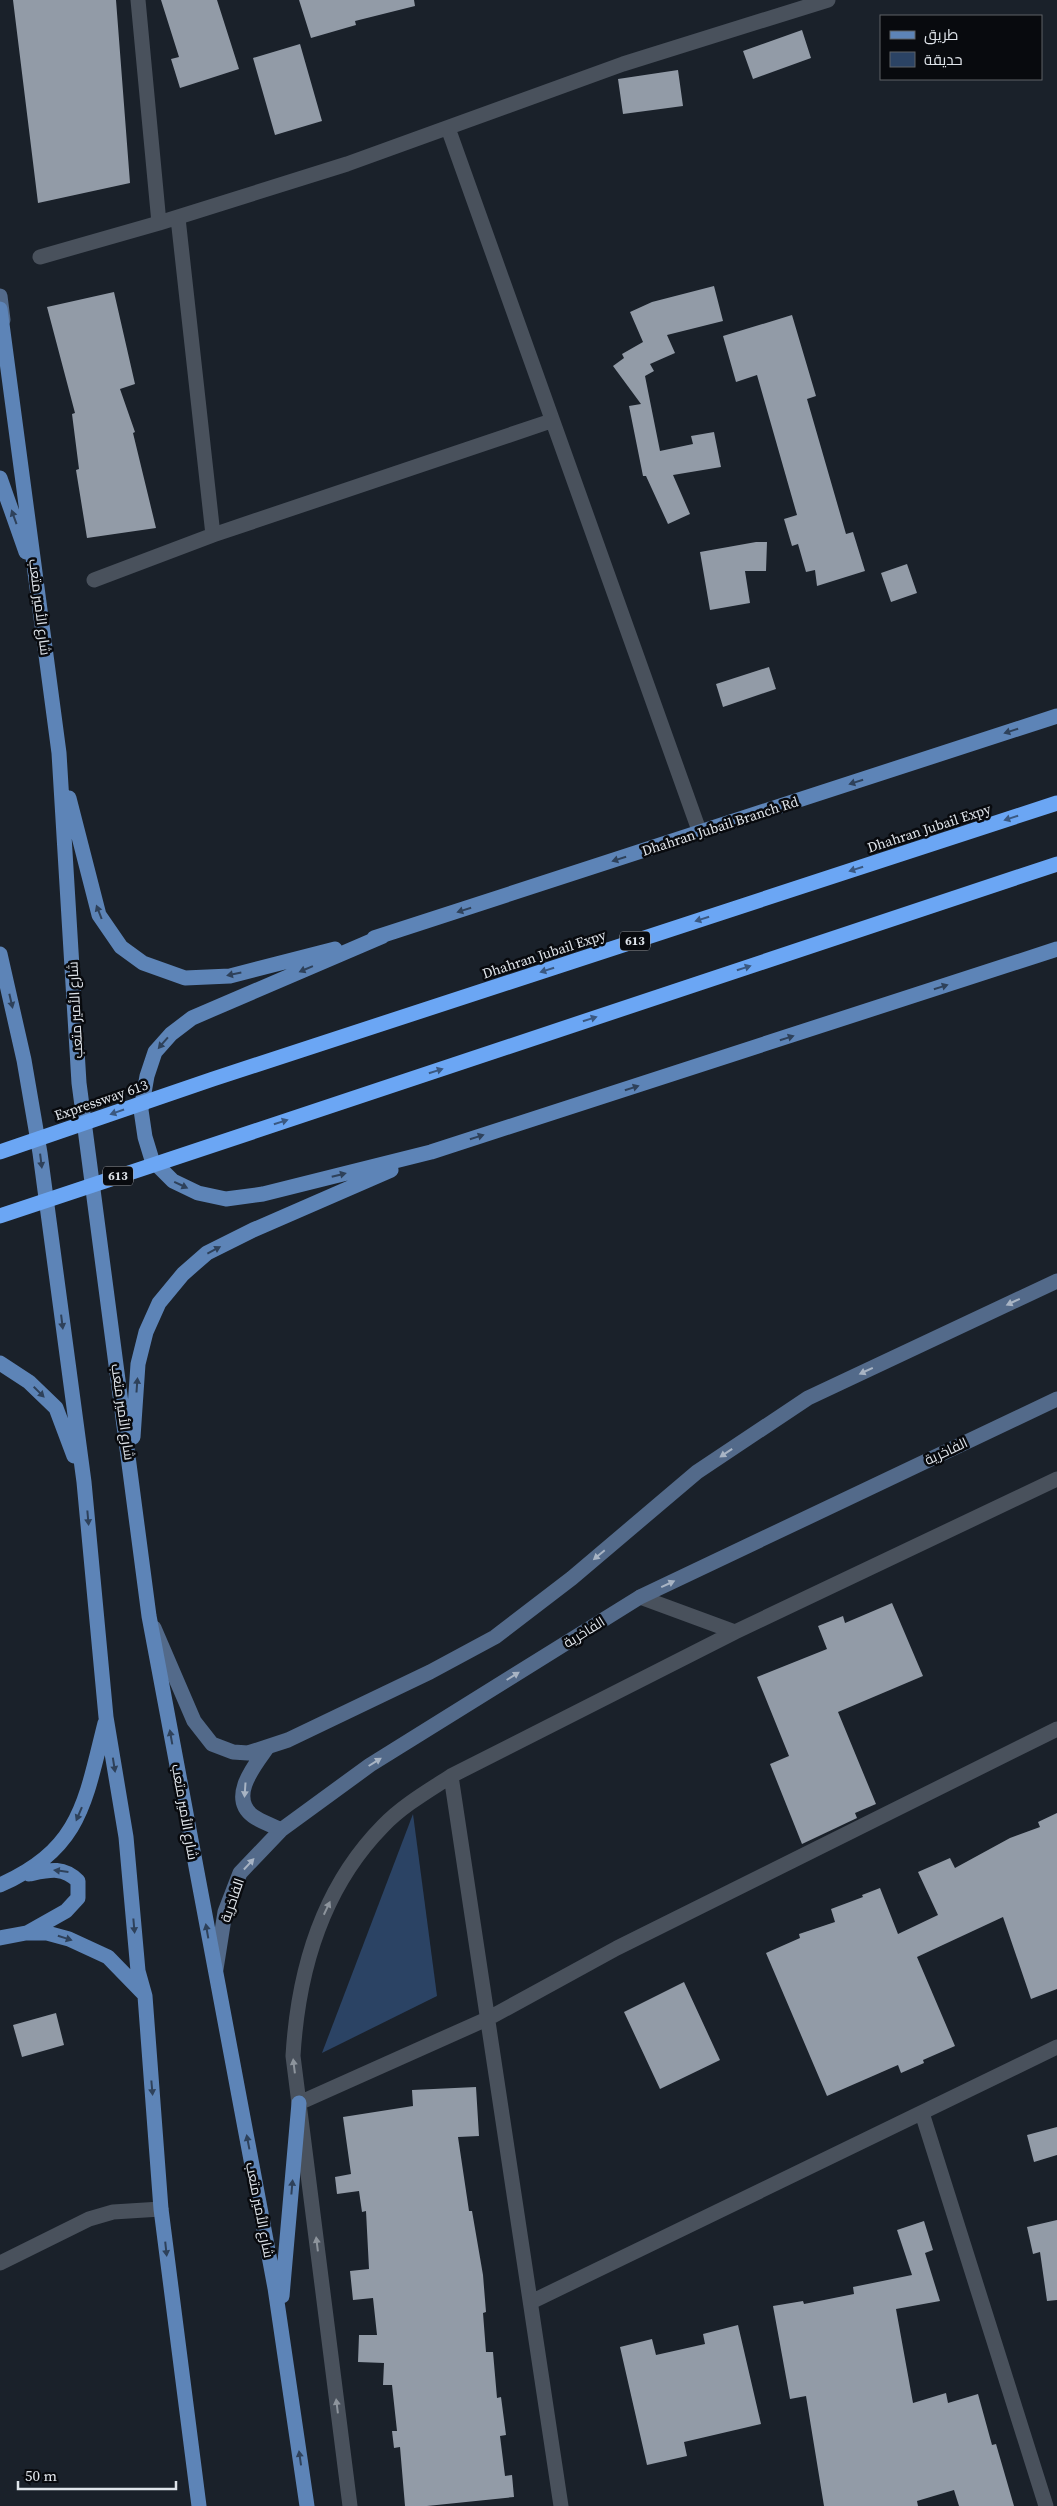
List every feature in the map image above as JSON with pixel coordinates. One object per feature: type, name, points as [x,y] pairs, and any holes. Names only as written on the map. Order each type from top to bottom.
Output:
[{"type":"highway","name":"Dhahran Jubail Expy","points":[[213,1079],[1057,803]]},
{"type":"highway","name":"613","points":[[0,1216],[1057,864]]},
{"type":"highway","name":"Expressway 613","points":[[0,1152],[213,1079]]},
{"type":"main road","name":"شارع الأمير متعب","points":[[0,310],[59,753],[79,1083],[149,1616],[280,2323],[307,2506]]},
{"type":"main road","points":[[0,478],[36,580]]},
{"type":"main road","name":"Dhahran Jubail Branch Rd","points":[[383,936],[1057,716]]},
{"type":"main road","points":[[59,753],[99,915],[121,947],[143,963],[185,978],[230,976],[383,936]]},
{"type":"main road","points":[[383,936],[192,1018],[171,1034],[155,1052],[146,1076],[141,1110],[145,1136],[152,1160],[173,1181],[198,1193],[226,1199],[263,1194],[431,1152],[1057,949]]},
{"type":"main road","points":[[0,954],[24,1060],[40,1153],[84,1482],[106,1717],[126,1837],[138,1971],[145,1996],[162,2209],[199,2506]]},
{"type":"main road","points":[[131,1468],[138,1364],[146,1332],[159,1302],[183,1274],[207,1253],[253,1230],[431,1152]]},
{"type":"main road","points":[[0,1363],[29,1382],[56,1408],[84,1482]]},
{"type":"main road","points":[[23,1875],[54,1852],[75,1822],[88,1792],[106,1717]]},
{"type":"main road","points":[[0,1885],[23,1875],[48,1870],[68,1872],[78,1882],[78,1898],[66,1911],[26,1933]]},
{"type":"main road","points":[[0,1938],[26,1933],[47,1933],[70,1939],[108,1957],[145,1996]]},
{"type":"main road","points":[[280,2323],[299,2103]]},
{"type":"street","points":[[138,0],[159,223]]},
{"type":"street","points":[[40,257],[178,218],[347,164],[623,64],[828,0]]},
{"type":"street","points":[[448,128],[551,421],[700,833]]},
{"type":"street","points":[[178,218],[213,535]]},
{"type":"street","points":[[0,296],[5,337]]},
{"type":"street","points":[[94,580],[213,535],[551,421]]},
{"type":"street","points":[[149,1616],[194,1721],[212,1744],[240,1753],[267,1748],[288,1740],[404,1685],[495,1637],[572,1578],[697,1472],[808,1398],[1057,1281]]},
{"type":"street","name":"الفاخرية","points":[[215,1975],[225,1912],[240,1874],[280,1830],[370,1766],[640,1597],[1057,1399]]},
{"type":"street","points":[[350,2506],[293,2056],[295,2020],[313,1938],[329,1902],[353,1862],[383,1825],[450,1776],[735,1632],[1057,1479]]},
{"type":"street","points":[[640,1597],[735,1632]]},
{"type":"street","points":[[299,2103],[489,2018],[617,1948],[1057,1729]]},
{"type":"street","points":[[267,1748],[246,1776],[243,1792],[246,1807],[252,1815],[280,1830]]},
{"type":"street","points":[[450,1776],[489,2018],[561,2506]]},
{"type":"street","points":[[531,2302],[1057,2047]]},
{"type":"street","points":[[922,2113],[1046,2506]]},
{"type":"street","points":[[0,2263],[89,2219],[113,2212],[162,2209]]},
{"type":"green space","points":[[413,1814],[437,1996],[322,2053]]},
{"type":"building","points":[[13,0],[116,0],[130,183],[38,203]]},
{"type":"building","points":[[161,0],[217,0],[239,69],[180,88],[171,59],[179,57]]},
{"type":"building","points":[[299,0],[414,0],[415,6],[355,21],[356,25],[311,38]]},
{"type":"building","points":[[802,30],[811,58],[753,79],[743,51]]},
{"type":"building","points":[[300,44],[322,121],[275,135],[253,58]]},
{"type":"building","points":[[678,70],[683,106],[623,114],[618,79]]},
{"type":"building","points":[[714,286],[723,321],[667,335],[675,353],[650,364],[654,371],[645,376],[660,451],[693,444],[691,436],[714,432],[721,467],[673,475],[690,514],[668,524],[646,476],[643,476],[629,406],[641,404],[613,366],[624,358],[622,354],[643,342],[630,312],[652,302]]},
{"type":"building","points":[[114,292],[135,384],[120,389],[135,432],[133,433],[156,528],[87,538],[76,470],[79,469],[72,414],[75,413],[47,307]]},
{"type":"building","points":[[792,315],[816,396],[807,399],[846,534],[853,532],[865,571],[817,586],[815,570],[806,572],[798,544],[792,546],[784,519],[797,515],[757,375],[736,382],[723,336]]},
{"type":"building","points":[[756,542],[767,542],[766,571],[745,571],[750,603],[710,610],[700,552]]},
{"type":"building","points":[[907,564],[917,593],[891,602],[881,573]]},
{"type":"building","points":[[769,667],[776,689],[723,707],[716,684]]},
{"type":"building","points":[[892,1603],[923,1676],[838,1712],[876,1804],[855,1813],[857,1818],[802,1844],[770,1764],[789,1756],[757,1677],[827,1649],[818,1626],[843,1616],[845,1623]]},
{"type":"building","points":[[1057,1813],[1057,1989],[1031,1999],[1003,1917],[917,1957],[955,2046],[923,2060],[924,2063],[901,2073],[898,2065],[827,2096],[766,1953],[800,1938],[799,1934],[835,1922],[831,1909],[863,1897],[862,1895],[880,1888],[898,1934],[938,1915],[918,1872],[950,1858],[955,1868],[1010,1838],[1040,1827],[1038,1822]]},
{"type":"building","points":[[684,1982],[720,2060],[660,2089],[624,2012]]},
{"type":"building","points":[[56,2013],[64,2045],[22,2057],[13,2025]]},
{"type":"building","points":[[476,2087],[479,2136],[458,2137],[469,2211],[472,2211],[483,2275],[486,2312],[483,2313],[486,2352],[493,2352],[497,2398],[501,2397],[506,2435],[500,2436],[505,2476],[512,2475],[514,2497],[427,2506],[405,2506],[400,2447],[394,2448],[392,2431],[397,2431],[392,2385],[383,2385],[384,2363],[358,2362],[359,2335],[377,2335],[373,2298],[353,2300],[350,2271],[369,2269],[366,2211],[362,2212],[359,2191],[337,2194],[335,2177],[351,2174],[343,2117],[413,2106],[412,2090]]},
{"type":"building","points":[[1057,2127],[1057,2155],[1034,2162],[1027,2135]]},
{"type":"building","points":[[1057,2220],[1057,2300],[1047,2301],[1040,2252],[1033,2254],[1027,2227]]},
{"type":"building","points":[[924,2221],[933,2250],[925,2253],[940,2301],[896,2309],[913,2403],[946,2393],[948,2403],[978,2394],[992,2445],[996,2444],[1014,2506],[959,2506],[954,2490],[917,2501],[918,2506],[824,2506],[806,2396],[790,2399],[773,2306],[803,2301],[804,2304],[854,2294],[853,2287],[912,2275],[897,2230]]},
{"type":"building","points":[[738,2325],[761,2424],[684,2442],[687,2456],[647,2465],[620,2347],[652,2339],[656,2355],[705,2344],[703,2334]]}]
